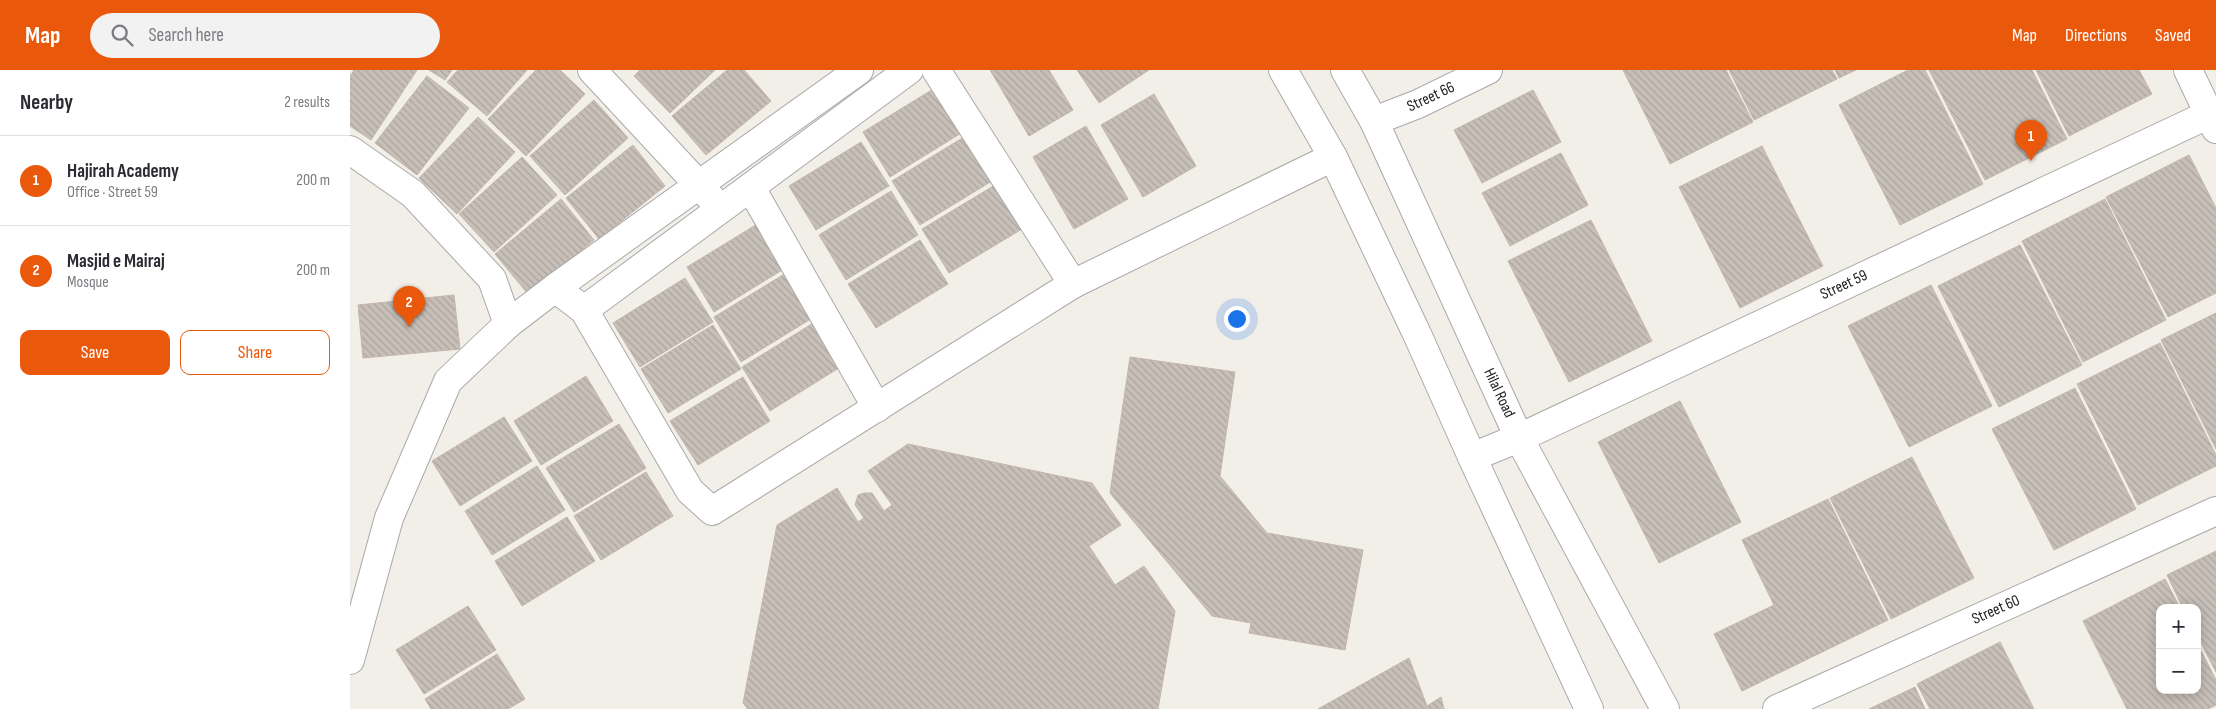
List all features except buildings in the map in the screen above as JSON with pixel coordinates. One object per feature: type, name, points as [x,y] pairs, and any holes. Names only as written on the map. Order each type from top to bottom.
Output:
[{"type":"street","points":[[592,70],[699,183],[721,210]]},
{"type":"street","points":[[350,660],[389,518],[448,381],[508,324],[555,288],[859,70]]},
{"type":"street","points":[[584,310],[909,70]]},
{"type":"street","points":[[936,70],[1073,284]]},
{"type":"street","points":[[1283,70],[1333,157],[1417,334],[1589,709]]},
{"type":"street","name":"Hilal Road","points":[[1345,70],[1374,121],[1519,438],[1665,709]]},
{"type":"street","name":"Street 66","points":[[1374,121],[1418,104],[1488,70]]},
{"type":"street","points":[[2188,70],[2214,118]]},
{"type":"street","name":"Street 59","points":[[1472,457],[1519,438],[2214,118]]},
{"type":"street","points":[[350,150],[412,194],[492,279],[508,324]]},
{"type":"street","points":[[555,288],[584,310],[690,491],[712,511],[1073,284],[1333,157]]},
{"type":"street","points":[[751,188],[877,408]]},
{"type":"street","name":"Street 60","points":[[1777,709],[2216,512]]},
{"type":"place","name":"Hajirah Academy","points":[[2031,161]]},
{"type":"place","name":"Masjid e Mairaj","points":[[409,327]]}]
